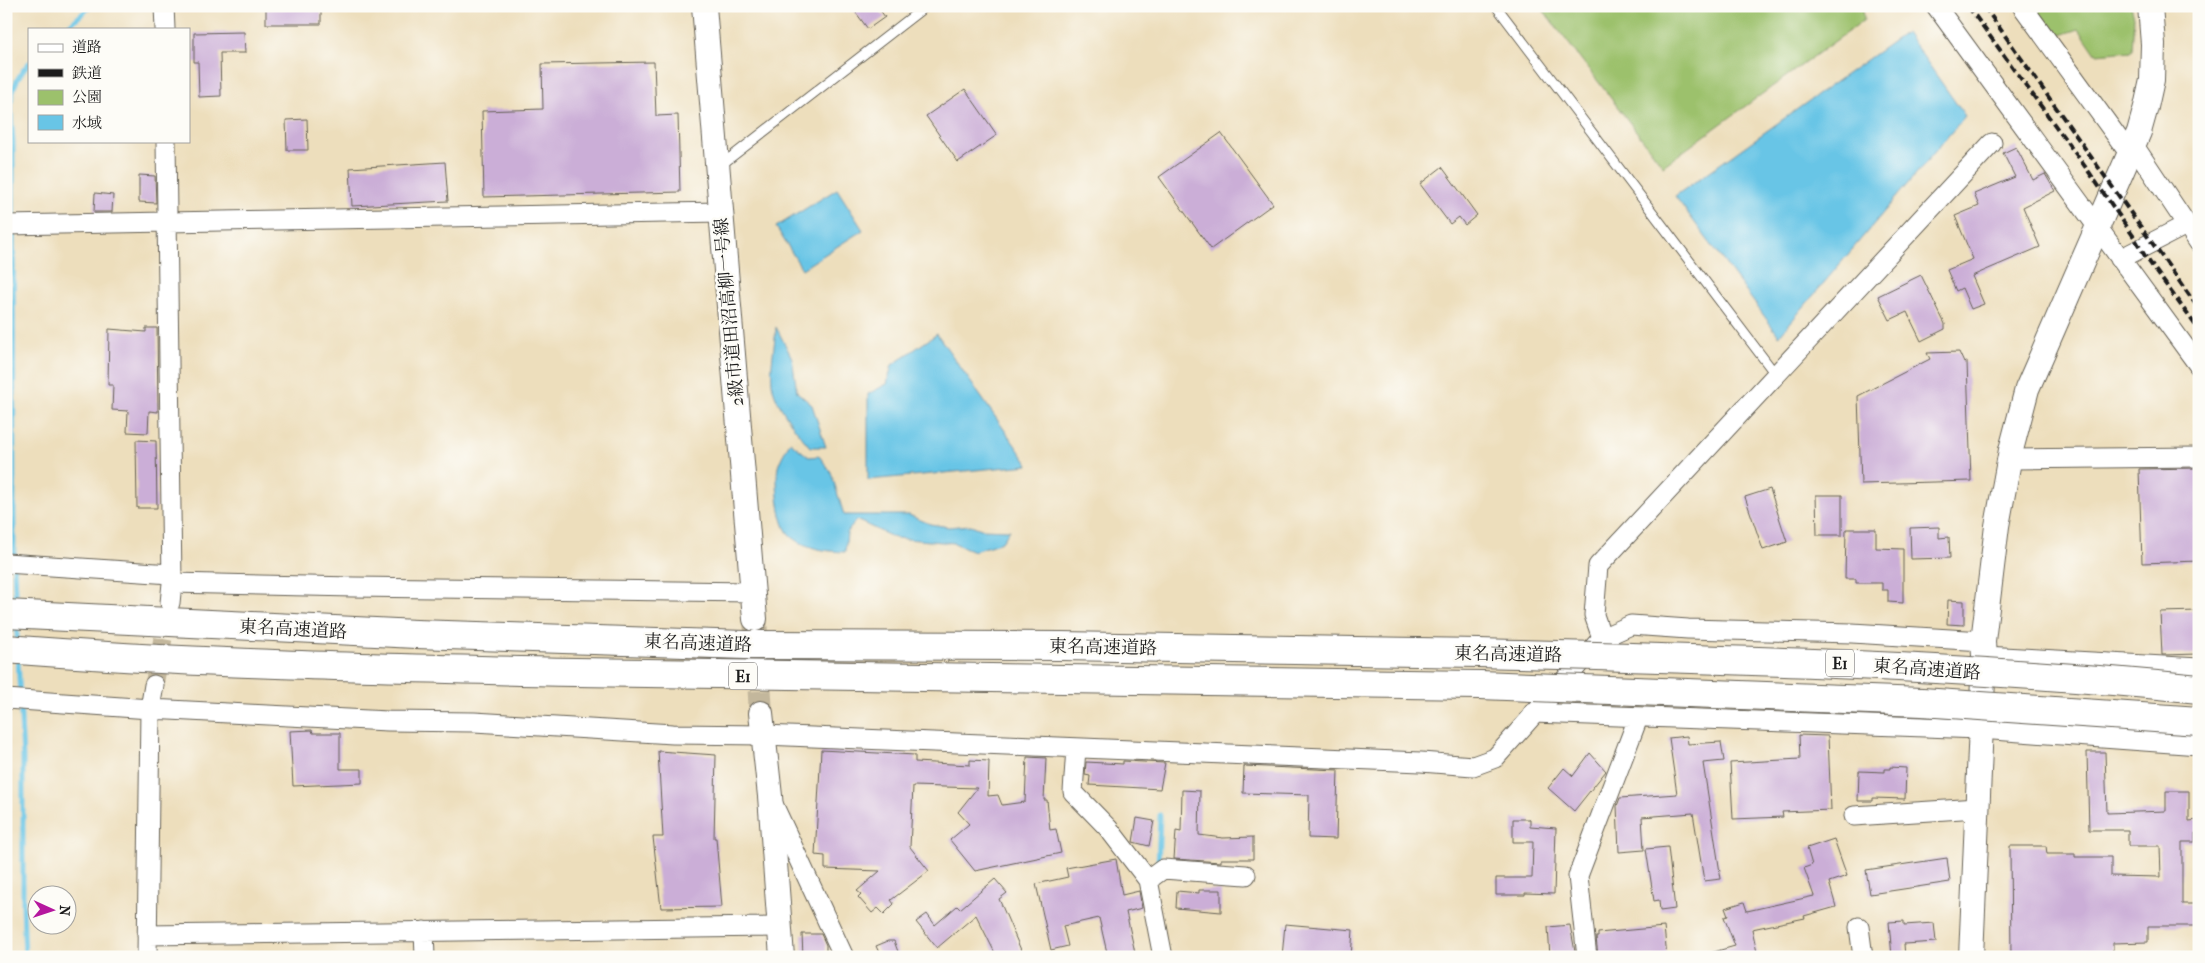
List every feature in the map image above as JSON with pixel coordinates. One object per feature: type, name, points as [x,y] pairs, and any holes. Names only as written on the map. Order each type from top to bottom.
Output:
[{"type":"highway","name":"東名高速道路","points":[[6,614],[416,634],[735,644],[1051,646],[1767,660],[1907,666],[2199,689]]},
{"type":"highway","name":"東名高速道路","points":[[6,649],[120,658],[336,667],[744,676],[1480,685],[1922,702],[2199,720]]},
{"type":"street","points":[[164,6],[165,28]]},
{"type":"street","name":"2級市道田沼高柳一号線","points":[[704,6],[755,618]]},
{"type":"street","points":[[1936,6],[2199,366]]},
{"type":"street","points":[[2022,6],[2131,148],[2199,243]]},
{"type":"street","points":[[1971,957],[1984,649],[1997,526],[2010,459],[2028,389],[2139,132],[2150,89],[2153,44],[2150,6]]},
{"type":"street","points":[[166,142],[172,578],[170,603]]},
{"type":"street","points":[[1602,638],[1594,615],[1598,566],[1992,143]]},
{"type":"street","points":[[6,225],[721,212]]},
{"type":"street","points":[[2120,259],[2186,225]]},
{"type":"street","points":[[2010,459],[2199,457]]},
{"type":"street","points":[[6,563],[172,578],[354,588],[752,592]]},
{"type":"street","points":[[6,699],[150,709],[388,721],[474,722],[673,734],[762,724],[1076,748],[1421,762],[1473,766],[1495,758],[1533,713],[1602,638],[1631,625],[1688,629],[1852,633],[1984,649],[2199,668]]},
{"type":"street","points":[[147,957],[150,709],[154,684]]},
{"type":"street","points":[[1533,713],[1980,729],[2199,745]]},
{"type":"street","points":[[1587,957],[1578,876],[1638,718]]},
{"type":"street","points":[[762,724],[782,957]]},
{"type":"street","points":[[1076,748],[1073,792],[1108,828],[1148,880],[1163,957]]},
{"type":"street","points":[[770,806],[844,957]]},
{"type":"street","points":[[1854,816],[1977,808]]},
{"type":"street","points":[[1148,880],[1163,869],[1246,875]]},
{"type":"street","points":[[147,935],[779,927]]},
{"type":"street","points":[[1859,927],[1863,957]]},
{"type":"street","points":[[424,932],[425,957]]},
{"type":"lane","points":[[718,168],[926,6]]},
{"type":"lane","points":[[1496,6],[1776,376]]},
{"type":"green space","points":[[1540,6],[1863,6],[1864,20],[1663,166]]},
{"type":"green space","points":[[2034,6],[2131,6],[2134,16],[2132,51],[2096,54],[2079,29],[2055,37]]},
{"type":"water","points":[[1906,32],[1965,116],[1779,336],[1675,196]]},
{"type":"water","points":[[837,189],[863,230],[802,269],[776,227]]},
{"type":"water","points":[[776,327],[792,358],[797,392],[812,405],[826,447],[810,447],[781,408],[777,399],[772,383]]},
{"type":"water","points":[[937,334],[1029,465],[868,480],[868,394],[887,384],[892,365]]},
{"type":"water","points":[[790,442],[809,457],[819,456],[831,472],[844,515],[909,515],[930,524],[949,527],[971,525],[981,529],[1010,530],[1002,542],[974,551],[954,543],[895,538],[856,520],[847,533],[845,552],[823,550],[809,546],[790,535],[786,530],[781,513],[777,474],[778,467]]},
{"type":"building","points":[[266,6],[321,6],[321,24],[266,24]]},
{"type":"building","points":[[851,6],[877,6],[885,17],[868,29]]},
{"type":"building","points":[[244,32],[245,53],[220,53],[221,96],[199,97],[198,62],[194,62],[194,33]]},
{"type":"building","points":[[654,62],[656,116],[678,115],[680,192],[484,197],[482,111],[543,109],[542,64]]},
{"type":"building","points":[[965,89],[997,135],[958,162],[926,116]]},
{"type":"building","points":[[307,119],[308,150],[287,150],[286,120]]},
{"type":"building","points":[[1221,133],[1273,204],[1211,249],[1159,177]]},
{"type":"building","points":[[2016,147],[2033,180],[2045,174],[2055,191],[2023,207],[2040,247],[1972,276],[1984,304],[1971,309],[1962,288],[1956,291],[1947,270],[1973,259],[1955,216],[1979,206],[1974,194],[2015,177],[2003,153]]},
{"type":"building","points":[[445,162],[448,201],[352,206],[350,168]]},
{"type":"building","points":[[1442,167],[1477,215],[1465,225],[1459,217],[1450,224],[1420,184]]},
{"type":"building","points":[[139,175],[155,176],[156,203],[139,202]]},
{"type":"building","points":[[95,193],[113,195],[112,212],[94,212]]},
{"type":"building","points":[[1921,275],[1945,324],[1945,329],[1921,341],[1907,312],[1890,320],[1878,296]]},
{"type":"building","points":[[146,328],[157,328],[158,412],[149,411],[148,433],[127,432],[128,411],[112,410],[113,385],[108,385],[109,329],[146,332]]},
{"type":"building","points":[[1959,352],[1964,363],[1967,362],[1971,481],[1861,484],[1858,396],[1930,359],[1927,353]]},
{"type":"building","points":[[136,440],[156,441],[157,508],[137,508]]},
{"type":"building","points":[[2199,468],[2199,561],[2142,563],[2139,469]]},
{"type":"building","points":[[1770,489],[1787,542],[1763,550],[1745,497]]},
{"type":"building","points":[[1816,495],[1842,495],[1842,535],[1817,535]]},
{"type":"building","points":[[1939,527],[1939,538],[1949,537],[1950,558],[1911,559],[1910,528]]},
{"type":"building","points":[[1846,529],[1876,529],[1876,548],[1903,549],[1903,603],[1888,602],[1888,590],[1882,590],[1882,583],[1856,583],[1856,579],[1845,579]]},
{"type":"building","points":[[1948,600],[1964,601],[1964,625],[1947,624]]},
{"type":"building","points":[[2199,611],[2199,654],[2162,655],[2160,612]]},
{"type":"building","points":[[312,730],[313,733],[340,733],[340,769],[362,769],[362,783],[293,786],[290,731]]},
{"type":"building","points":[[1799,735],[1828,736],[1831,810],[1782,812],[1783,817],[1733,819],[1730,763],[1800,759]]},
{"type":"building","points":[[1687,736],[1688,744],[1721,742],[1724,761],[1703,763],[1721,879],[1704,881],[1693,813],[1642,817],[1644,850],[1619,852],[1617,806],[1620,798],[1677,794],[1669,738]]},
{"type":"building","points":[[821,750],[915,755],[915,762],[970,765],[970,760],[989,761],[988,796],[998,795],[1002,805],[1025,802],[1027,757],[1046,758],[1044,800],[1047,800],[1050,830],[1056,829],[1061,853],[975,871],[950,840],[969,824],[958,812],[977,788],[913,786],[910,847],[929,871],[891,900],[894,904],[884,914],[878,908],[872,913],[858,897],[861,894],[857,891],[880,871],[825,869],[825,856],[815,855]]},
{"type":"building","points":[[658,751],[716,755],[714,838],[716,838],[722,907],[661,908],[653,837],[663,837]]},
{"type":"building","points":[[2087,752],[2105,752],[2107,813],[2166,811],[2166,791],[2189,791],[2189,821],[2199,820],[2199,833],[2195,833],[2195,842],[2182,842],[2182,904],[2199,904],[2199,926],[2148,926],[2148,942],[2113,943],[2113,957],[2011,957],[2010,846],[2046,846],[2047,854],[2075,854],[2075,857],[2111,857],[2111,876],[2161,877],[2160,846],[2128,846],[2128,830],[2089,830]]},
{"type":"building","points":[[1590,753],[1606,771],[1574,811],[1548,788],[1564,768],[1573,776]]},
{"type":"building","points":[[1123,761],[1165,763],[1160,789],[1089,785],[1090,776],[1085,775],[1086,762],[1123,764]]},
{"type":"building","points":[[1244,766],[1338,770],[1336,839],[1308,838],[1309,795],[1243,793]]},
{"type":"building","points":[[1890,767],[1906,768],[1905,799],[1873,798],[1873,801],[1858,801],[1859,771],[1885,772],[1885,769],[1890,769]]},
{"type":"building","points":[[1182,790],[1200,791],[1199,835],[1223,838],[1253,837],[1253,859],[1221,859],[1221,862],[1174,859],[1176,831],[1181,832]]},
{"type":"building","points":[[1137,818],[1154,821],[1149,846],[1133,842]]},
{"type":"building","points":[[1513,819],[1530,819],[1530,826],[1556,828],[1554,894],[1496,895],[1496,878],[1532,878],[1533,842],[1513,842]]},
{"type":"building","points":[[1834,839],[1847,876],[1829,882],[1836,907],[1804,916],[1805,918],[1752,929],[1758,957],[1711,957],[1710,953],[1735,946],[1724,917],[1728,916],[1725,908],[1744,902],[1747,911],[1814,896],[1804,868],[1812,865],[1807,848]]},
{"type":"building","points":[[1668,847],[1675,909],[1660,911],[1659,900],[1654,901],[1646,849]]},
{"type":"building","points":[[1947,858],[1950,882],[1870,894],[1866,870]]},
{"type":"building","points":[[1116,859],[1122,895],[1139,891],[1142,908],[1126,912],[1136,957],[1108,957],[1099,918],[1063,926],[1068,946],[1051,950],[1036,884],[1068,877],[1066,868]]},
{"type":"building","points":[[995,879],[1007,893],[999,899],[1024,957],[997,957],[976,915],[937,948],[916,922],[927,914],[935,925],[957,906],[960,909]]},
{"type":"building","points":[[1199,890],[1221,890],[1221,912],[1176,908],[1177,891],[1199,893]]},
{"type":"building","points":[[1904,921],[1904,925],[1934,923],[1936,942],[1904,944],[1905,957],[1892,957],[1889,922]]},
{"type":"building","points":[[1285,924],[1353,930],[1351,957],[1282,957]]},
{"type":"building","points":[[1570,925],[1576,957],[1550,957],[1548,927]]},
{"type":"building","points":[[1664,927],[1667,957],[1598,957],[1596,937],[1598,937],[1598,933]]},
{"type":"building","points":[[802,934],[821,934],[826,945],[826,957],[803,957]]},
{"type":"building","points":[[888,941],[894,941],[900,957],[881,957],[876,946]]},
{"type":"waterway","points":[[66,28],[91,6]]},
{"type":"waterway","points":[[14,560],[13,142],[11,100],[16,82],[28,64]]},
{"type":"waterway","points":[[14,568],[16,607]]},
{"type":"waterway","points":[[17,623],[17,642]]},
{"type":"waterway","points":[[18,658],[23,758],[25,957]]},
{"type":"waterway","points":[[1158,867],[1160,815]]},
{"type":"tunnel","points":[[154,685],[168,612]]},
{"type":"tunnel","points":[[755,619],[761,713]]},
{"type":"railway","points":[[1968,6],[2089,172],[2145,256],[2199,330]]},
{"type":"railway","points":[[1984,6],[2199,309]]}]
